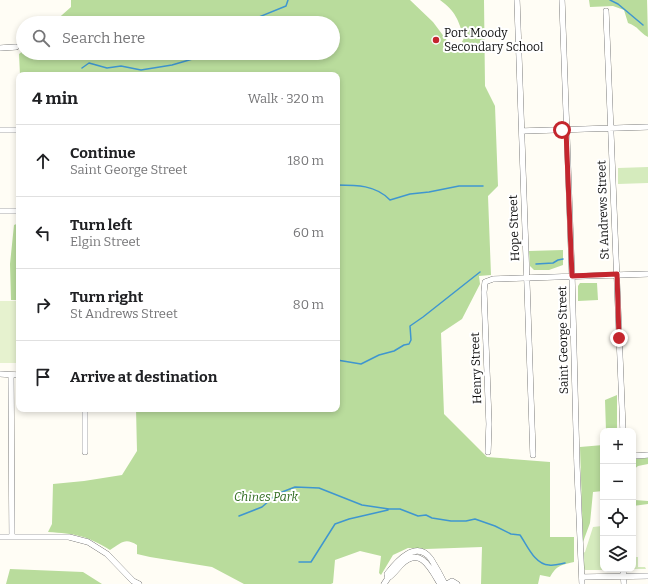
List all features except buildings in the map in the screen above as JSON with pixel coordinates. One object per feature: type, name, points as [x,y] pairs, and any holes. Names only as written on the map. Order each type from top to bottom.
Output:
[{"type":"street","name":"Hope Street","points":[[517,0],[533,455]]},
{"type":"street","name":"Saint George Street","points":[[562,0],[582,584]]},
{"type":"street","name":"St Andrews Street","points":[[606,11],[623,428]]},
{"type":"street","points":[[0,48],[16,47]]},
{"type":"street","points":[[522,131],[648,127]]},
{"type":"street","points":[[0,130],[16,130]]},
{"type":"street","points":[[0,211],[16,211]]},
{"type":"street","points":[[527,277],[648,274]]},
{"type":"street","name":"Henry Street","points":[[488,452],[489,424],[484,292],[486,282],[493,279],[527,277]]},
{"type":"street","points":[[0,374],[16,375]]},
{"type":"street","points":[[11,375],[12,537]]},
{"type":"street","points":[[85,412],[85,452]]},
{"type":"street","points":[[636,456],[648,455]]},
{"type":"street","points":[[0,537],[69,538],[88,542],[107,554],[133,582],[139,584]]},
{"type":"street","points":[[388,578],[387,574],[404,555],[409,552],[420,552],[430,558],[446,584],[452,581],[457,584]]},
{"type":"street","points":[[384,584],[388,578],[406,561],[413,558],[424,560],[440,584]]},
{"type":"street","points":[[623,572],[624,584]]},
{"type":"street","points":[[582,577],[648,576]]},
{"type":"green space","name":"Chines Park","points":[[71,0],[410,0],[433,22],[451,46],[457,43],[462,48],[465,45],[462,42],[464,38],[458,21],[450,8],[440,0],[484,0],[485,86],[495,106],[498,186],[488,196],[491,275],[479,276],[480,284],[462,319],[441,333],[444,414],[487,457],[550,462],[550,537],[574,537],[574,562],[560,566],[550,577],[540,575],[538,584],[481,584],[482,547],[426,549],[408,548],[393,555],[381,575],[379,573],[381,556],[360,551],[335,560],[333,583],[331,584],[244,584],[212,567],[137,554],[137,545],[129,541],[120,543],[110,550],[87,538],[48,532],[52,524],[53,484],[122,475],[137,451],[136,412],[340,412],[340,72],[20,72],[19,60],[340,60],[340,16],[61,16],[71,7]]},
{"type":"green space","points":[[589,0],[647,0],[648,37],[628,23],[624,10],[613,6],[590,7]]},
{"type":"green space","points":[[648,167],[648,183],[618,184],[618,168]]},
{"type":"green space","points":[[16,224],[16,300],[11,300],[10,264],[14,225]]},
{"type":"green space","points":[[563,250],[563,265],[549,270],[534,270],[530,266],[529,251]]},
{"type":"green space","points":[[580,283],[597,283],[598,300],[578,301],[578,286]]},
{"type":"green space","points":[[0,301],[16,301],[16,363],[0,363]]},
{"type":"green space","points":[[617,395],[617,428],[606,428],[605,400]]},
{"type":"green space","points":[[600,445],[600,491],[593,492],[590,523],[583,542],[580,447]]},
{"type":"green space","points":[[648,458],[648,464],[636,468],[636,459]]},
{"type":"green space","points":[[636,500],[648,501],[648,504],[636,506]]},
{"type":"green space","points":[[600,526],[600,570],[585,570],[583,566],[583,553],[585,552],[593,527]]},
{"type":"green space","points":[[636,557],[638,557],[638,567],[645,567],[646,569],[636,569]]},
{"type":"green space","points":[[10,569],[83,572],[102,584],[6,584]]},
{"type":"waterway","points":[[261,16],[286,6],[288,0]]},
{"type":"waterway","points":[[610,0],[618,4],[643,25]]},
{"type":"waterway","points":[[82,68],[89,63],[107,68],[121,66],[141,70],[172,65],[189,60]]},
{"type":"waterway","points":[[340,185],[358,186],[372,189],[378,191],[390,200],[410,194],[459,186],[483,186]]},
{"type":"waterway","points":[[536,264],[553,263],[563,259]]},
{"type":"waterway","points":[[340,360],[361,364],[379,355],[394,351],[404,345],[409,344],[411,340],[410,326],[480,272]]},
{"type":"waterway","points":[[239,516],[262,507],[277,494],[295,487],[319,488],[362,505],[400,509],[418,516],[426,515],[432,518],[451,521],[466,521],[475,519],[495,526],[511,534],[520,535],[532,554],[544,564],[553,565],[565,563]]},
{"type":"waterway","points":[[299,562],[311,562],[335,524],[349,519],[388,510]]},
{"type":"place","name":"Port Moody Secondary School","points":[[436,40]]},
{"type":"route","points":[[562,130],[566,130],[572,276],[617,274],[619,338]]}]
